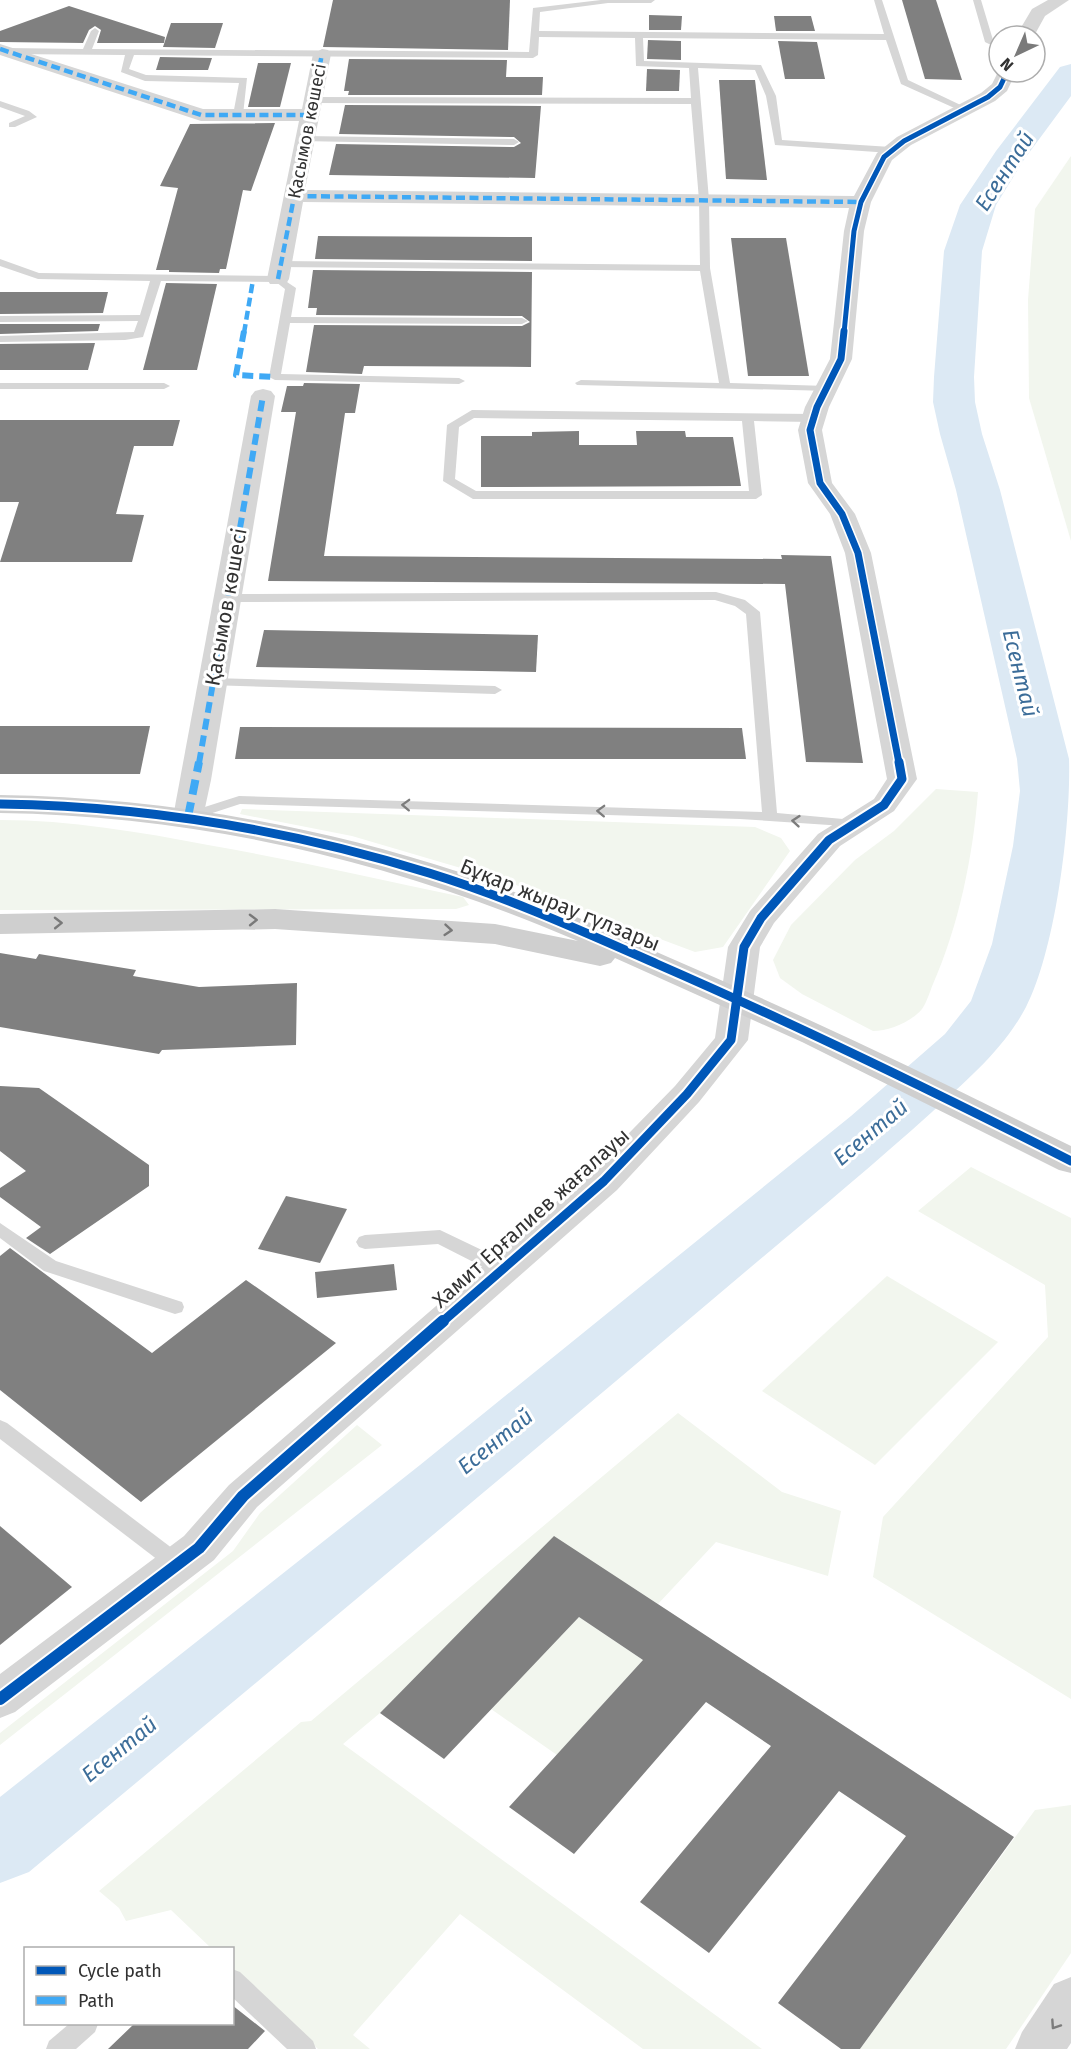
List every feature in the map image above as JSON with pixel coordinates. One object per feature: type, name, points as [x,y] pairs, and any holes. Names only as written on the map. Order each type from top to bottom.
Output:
[{"type":"street","points":[[1032,24],[1038,13],[1060,0]]},
{"type":"street","points":[[4,50],[201,116],[238,116],[310,108]]},
{"type":"street","name":"Қасымов көшесі","points":[[279,272],[322,54]]},
{"type":"street","name":"Хамит Ерғалиев жағалауы","points":[[0,1699],[199,1548],[243,1496],[603,1181],[687,1094],[731,1040],[744,947],[761,918],[829,840],[884,805],[902,779],[858,553],[842,514],[820,483],[810,430],[841,359],[849,266],[861,202],[884,157],[891,150],[988,97],[1001,84]]},
{"type":"street","points":[[294,196],[861,202]]},
{"type":"street","name":"Қасымов көшесі","points":[[188,817],[263,396]]},
{"type":"street","name":"Бұқар жырау гүлзары","points":[[0,804],[77,806],[188,817],[395,863],[471,887],[737,998],[889,1069],[1071,1161]]},
{"type":"street","points":[[495,934],[519,906]]},
{"type":"street","name":"Бұқар жырау гүлзары","points":[[0,924],[274,919],[495,934],[614,959],[737,998]]},
{"type":"street","points":[[1039,2049],[1071,2000]]},
{"type":"lane","points":[[4,50],[533,55],[536,10],[548,6],[584,6],[610,0],[651,0]]},
{"type":"lane","points":[[878,0],[904,82],[964,109]]},
{"type":"lane","points":[[977,0],[987,35]]},
{"type":"lane","points":[[87,51],[95,31]]},
{"type":"lane","points":[[534,39],[639,40],[692,45],[692,35],[890,37]]},
{"type":"lane","points":[[639,40],[639,64],[758,67],[771,96],[778,143],[891,150]]},
{"type":"lane","points":[[131,51],[124,70],[145,78],[244,80],[238,116]]},
{"type":"lane","points":[[693,66],[704,200],[705,268],[725,386]]},
{"type":"lane","points":[[310,108],[696,101]]},
{"type":"lane","points":[[0,104],[32,117],[12,125]]},
{"type":"lane","points":[[304,139],[514,142]]},
{"type":"lane","points":[[0,262],[38,276],[156,279],[279,272],[705,268]]},
{"type":"lane","points":[[279,272],[291,288],[275,377],[459,381]]},
{"type":"lane","points":[[0,339],[139,335],[156,279]]},
{"type":"lane","points":[[0,319],[145,318]]},
{"type":"lane","points":[[285,320],[522,321]]},
{"type":"lane","points":[[581,383],[826,389]]},
{"type":"lane","points":[[0,386],[164,386]]},
{"type":"lane","points":[[748,417],[756,495],[473,495],[449,482],[453,425],[472,414],[748,417],[814,418]]},
{"type":"lane","points":[[228,598],[716,596],[740,603],[753,612],[770,818]]},
{"type":"lane","points":[[213,682],[495,690]]},
{"type":"lane","points":[[188,817],[239,800],[770,818],[854,825]]},
{"type":"lane","points":[[2,1232],[50,1266],[175,1307]]},
{"type":"lane","points":[[365,1242],[440,1238],[504,1269]]},
{"type":"lane","points":[[0,1428],[178,1564]]},
{"type":"lane","points":[[234,1982],[304,2049]]},
{"type":"lane","points":[[58,2049],[85,2025]]},
{"type":"shaded area","points":[[1071,156],[1071,541],[1029,398],[1028,300],[1035,209]]},
{"type":"shaded area","points":[[936,789],[978,792],[973,841],[957,914],[942,961],[922,1009],[899,1025],[873,1031],[802,994],[780,978],[773,960],[791,925],[855,860],[894,831]]},
{"type":"shaded area","points":[[242,809],[755,827],[781,838],[790,851],[723,947],[695,952],[505,881],[352,836],[240,814]]},
{"type":"shaded area","points":[[0,820],[79,824],[182,840],[463,897],[469,905],[456,909],[0,910]]},
{"type":"shaded area","points":[[971,1167],[1071,1218],[1071,1699],[873,1577],[883,1517],[1048,1337],[1045,1285],[918,1211]]},
{"type":"shaded area","points":[[887,1276],[998,1342],[875,1465],[762,1391]]},
{"type":"shaded area","points":[[678,1413],[782,1492],[841,1511],[828,1576],[716,1542],[658,1604],[554,1537],[380,1713],[343,1744],[762,2049],[643,2049],[460,1914],[353,2035],[370,2049],[318,2049],[234,1970],[234,1947],[210,1947],[171,1910],[126,1921],[119,1908],[99,1891],[301,1722],[311,1721]]},
{"type":"shaded area","points":[[357,1425],[382,1445],[0,1745],[0,1733],[233,1551],[260,1513]]},
{"type":"shaded area","points":[[579,1617],[643,1660],[557,1755],[491,1709]]},
{"type":"shaded area","points":[[1071,1805],[1071,1953],[1006,2049],[860,2049],[1035,1810]]},
{"type":"building","points":[[333,0],[510,0],[508,50],[323,47]]},
{"type":"building","points":[[902,0],[936,0],[962,80],[925,79]]},
{"type":"building","points":[[69,6],[165,37],[164,43],[97,43],[101,30],[95,26],[89,30],[83,43],[0,42],[0,31]]},
{"type":"building","points":[[649,15],[682,16],[681,30],[649,30]]},
{"type":"building","points":[[774,16],[811,16],[815,31],[776,31]]},
{"type":"building","points":[[171,23],[223,23],[215,48],[163,47]]},
{"type":"building","points":[[648,40],[681,41],[681,60],[647,59]]},
{"type":"building","points":[[778,41],[817,42],[825,79],[785,79]]},
{"type":"building","points":[[160,57],[212,58],[208,70],[156,70]]},
{"type":"building","points":[[349,59],[507,60],[506,77],[543,77],[542,95],[348,95],[349,91],[344,91]]},
{"type":"building","points":[[258,63],[291,63],[280,107],[248,107]]},
{"type":"building","points":[[647,69],[680,70],[679,91],[646,91]]},
{"type":"building","points":[[719,80],[755,80],[767,180],[726,179]]},
{"type":"building","points":[[345,105],[541,106],[535,178],[329,175],[336,144],[514,147],[521,143],[514,137],[339,134]]},
{"type":"building","points":[[275,123],[251,191],[243,190],[226,269],[220,269],[219,273],[156,270],[178,188],[160,186],[190,124]]},
{"type":"building","points":[[318,236],[532,237],[532,261],[315,259]]},
{"type":"building","points":[[731,238],[786,238],[809,376],[748,376]]},
{"type":"building","points":[[313,270],[532,272],[531,367],[364,366],[362,374],[306,372],[314,325],[522,326],[530,322],[522,316],[316,315],[317,308],[308,308]]},
{"type":"building","points":[[166,283],[217,284],[197,370],[143,370]]},
{"type":"building","points":[[0,292],[108,292],[103,313],[0,314]]},
{"type":"building","points":[[0,324],[100,324],[98,331],[0,334]]},
{"type":"building","points":[[95,343],[88,370],[0,370],[0,344]]},
{"type":"building","points":[[304,383],[360,384],[355,413],[345,413],[324,556],[782,559],[781,555],[831,556],[863,763],[806,762],[785,584],[268,581],[296,412],[281,412],[287,386],[303,386]]},
{"type":"building","points":[[0,420],[180,420],[173,446],[134,446],[116,514],[144,515],[132,562],[0,562],[19,502],[0,502]]},
{"type":"building","points":[[579,431],[579,445],[637,445],[636,431],[685,431],[686,437],[733,437],[741,486],[481,487],[481,436],[532,436],[532,432]]},
{"type":"building","points":[[264,630],[538,635],[536,672],[256,667]]},
{"type":"building","points":[[0,726],[150,726],[140,774],[0,774]]},
{"type":"building","points":[[240,727],[742,728],[746,759],[235,759]]},
{"type":"building","points":[[0,953],[36,959],[39,954],[136,970],[133,976],[199,987],[297,983],[296,1045],[162,1050],[159,1054],[0,1027]]},
{"type":"building","points":[[0,1086],[39,1088],[149,1165],[149,1186],[50,1254],[26,1238],[41,1227],[0,1197],[0,1188],[26,1171],[0,1151]]},
{"type":"building","points":[[286,1196],[347,1209],[320,1263],[258,1249]]},
{"type":"building","points":[[10,1248],[152,1353],[246,1280],[336,1343],[141,1502],[0,1390],[0,1256]]},
{"type":"building","points":[[394,1264],[397,1290],[317,1298],[315,1272]]},
{"type":"building","points":[[0,1526],[72,1587],[0,1645]]},
{"type":"building","points":[[554,1536],[1014,1837],[860,2049],[841,2049],[778,2003],[906,1836],[839,1791],[709,1953],[640,1902],[771,1746],[706,1702],[574,1854],[509,1807],[643,1660],[579,1617],[444,1759],[380,1713]]},
{"type":"building","points":[[234,2007],[265,2031],[248,2049],[108,2049],[133,2025],[234,2025]]},
{"type":"waterway","name":"Есентай","points":[[0,1846],[445,1485],[873,1131],[966,1048],[998,1005],[1020,944],[1040,846],[1046,791],[1043,759],[978,490],[954,402],[963,251],[978,205],[1008,158],[1071,74]]},
{"type":"marked path","points":[[0,49],[201,115],[309,115]]},
{"type":"marked path","points":[[278,279],[322,54]]},
{"type":"marked path","points":[[294,196],[861,202]]},
{"type":"marked path","points":[[253,280],[236,375],[275,377]]},
{"type":"marked path","points":[[188,817],[263,396]]},
{"type":"cycle path","points":[[0,1699],[199,1548],[243,1496],[604,1181],[687,1094],[731,1040],[744,947],[761,918],[829,840],[884,805],[902,779],[858,553],[842,514],[820,483],[810,430],[817,407],[841,359],[854,231],[861,202],[884,157],[904,141],[988,97],[1001,84]]},
{"type":"cycle path","points":[[0,804],[115,809],[225,825],[344,850],[451,880],[565,924],[762,1010],[1071,1161]]}]
